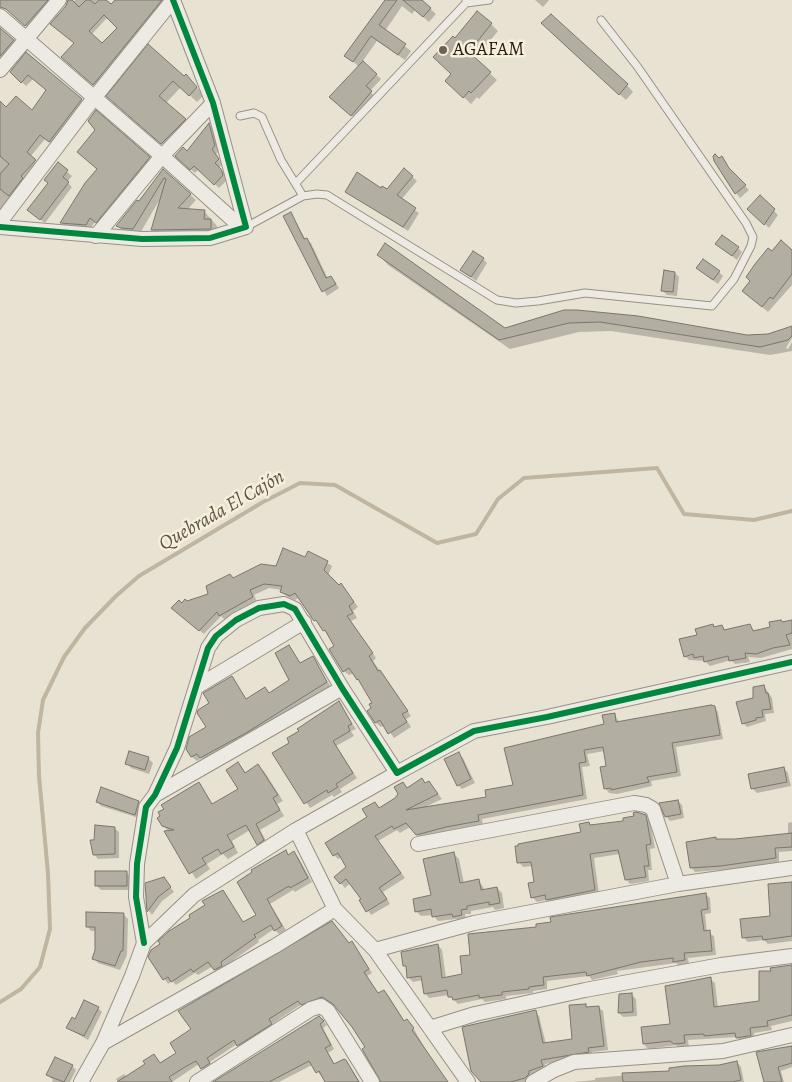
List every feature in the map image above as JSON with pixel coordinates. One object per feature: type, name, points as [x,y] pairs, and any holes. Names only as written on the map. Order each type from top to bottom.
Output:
[{"type":"street","points":[[0,70],[59,0]]},
{"type":"street","points":[[0,222],[94,98],[173,0],[213,103],[244,228]]},
{"type":"street","points":[[0,16],[244,228]]},
{"type":"street","points":[[96,236],[162,156],[213,103]]},
{"type":"street","points":[[0,227],[142,239],[210,238],[244,228]]},
{"type":"street","points":[[144,943],[136,896],[137,864],[146,808],[155,795],[177,748],[198,686],[208,648],[216,636],[236,620],[259,608],[284,604],[296,609],[342,688],[397,773]]},
{"type":"street","points":[[198,686],[304,622]]},
{"type":"street","points":[[81,1082],[103,1042],[132,976],[144,943],[194,895],[296,830],[474,731],[547,717],[792,662]]},
{"type":"street","points":[[155,795],[342,688]]},
{"type":"street","points":[[418,844],[634,804],[646,805],[652,809],[678,884]]},
{"type":"street","points":[[296,830],[335,909],[375,950],[468,1082]]},
{"type":"street","points":[[375,950],[474,923],[678,884],[792,868]]},
{"type":"street","points":[[103,1042],[275,946],[335,909]]},
{"type":"street","points":[[430,1028],[475,1014],[585,990],[721,965],[792,956]]},
{"type":"street","points":[[197,1082],[311,1009],[321,1006],[328,1011],[372,1082]]},
{"type":"street","points":[[533,1082],[554,1070],[574,1062],[723,1051],[792,1035]]},
{"type":"lane","points":[[296,183],[466,1],[490,0]]},
{"type":"lane","points":[[244,228],[303,196],[327,195],[497,300],[516,303],[585,293],[712,306],[734,279],[751,246],[753,237],[746,223],[648,81],[601,20]]},
{"type":"lane","points":[[240,116],[254,113],[262,117],[281,160],[303,196]]},
{"type":"building","points":[[0,0],[48,0],[25,26],[6,9],[0,7]]},
{"type":"building","points":[[68,0],[72,0],[79,7],[86,0],[90,0],[95,4],[99,0],[106,0],[111,4],[115,0],[162,0],[93,85],[61,57],[74,43],[50,24],[66,6]],"holes":[[[104,15],[117,28],[102,43],[89,31]]]},
{"type":"building","points":[[385,0],[397,0],[379,25],[406,44],[398,55],[371,36],[353,62],[344,56]]},
{"type":"building","points":[[403,0],[422,0],[431,8],[423,17]]},
{"type":"building","points":[[477,11],[492,23],[469,52],[491,72],[471,93],[469,91],[463,98],[445,81],[451,74],[433,57],[453,36],[455,38]]},
{"type":"building","points":[[551,14],[628,84],[619,95],[541,23]]},
{"type":"building","points":[[0,28],[14,40],[0,56]]},
{"type":"building","points":[[148,44],[184,76],[186,74],[197,87],[189,96],[173,81],[159,96],[186,119],[161,144],[106,96]]},
{"type":"building","points":[[26,52],[82,99],[49,142],[40,135],[27,152],[36,160],[21,176],[23,178],[9,196],[0,189],[0,174],[9,164],[0,156],[0,101],[6,107],[16,96],[32,110],[46,90],[28,75],[21,83],[10,72]]},
{"type":"building","points":[[363,61],[377,74],[366,86],[372,91],[351,116],[329,97]]},
{"type":"building","points":[[96,110],[150,157],[96,223],[90,218],[86,225],[60,223],[85,183],[97,169],[77,152],[95,130],[88,121]]},
{"type":"building","points":[[209,123],[215,146],[212,149],[219,159],[215,163],[221,169],[223,175],[214,185],[194,166],[190,170],[175,156],[183,147],[187,151]]},
{"type":"building","points":[[715,154],[719,158],[722,156],[729,168],[746,185],[735,194],[714,161],[713,156]]},
{"type":"building","points":[[58,162],[68,170],[63,177],[69,182],[40,220],[27,210],[48,183],[44,180]]},
{"type":"building","points":[[404,168],[413,176],[397,195],[416,208],[403,227],[345,192],[357,172],[381,188],[382,186],[387,189]]},
{"type":"building","points":[[163,169],[191,194],[178,208],[205,210],[204,219],[211,219],[211,229],[151,230],[166,179],[164,178],[133,229],[116,226],[137,200],[139,201]]},
{"type":"building","points":[[760,195],[775,209],[764,225],[747,209]]},
{"type":"building","points":[[291,212],[304,239],[307,238],[326,278],[331,276],[336,284],[322,292],[283,216]]},
{"type":"building","points":[[722,235],[739,247],[732,256],[715,244]]},
{"type":"building","points":[[781,240],[792,250],[792,274],[773,299],[770,297],[762,307],[742,291],[750,281],[746,277],[755,264],[768,248],[772,251]]},
{"type":"building","points":[[385,243],[505,328],[564,310],[577,310],[638,316],[747,335],[768,334],[792,326],[792,336],[788,340],[760,347],[600,322],[569,323],[499,340],[377,255]]},
{"type":"building","points":[[473,251],[484,258],[471,277],[460,270]]},
{"type":"building","points":[[703,259],[720,271],[713,280],[696,268]]},
{"type":"building","points":[[664,270],[675,272],[673,292],[661,291]]},
{"type":"building","points":[[283,548],[305,557],[308,551],[328,561],[324,570],[339,585],[341,583],[354,602],[349,606],[353,613],[347,616],[373,653],[369,656],[378,671],[380,670],[408,711],[402,714],[407,722],[388,734],[380,720],[375,723],[367,711],[371,708],[369,704],[372,703],[349,668],[343,672],[329,649],[334,646],[325,630],[323,631],[316,620],[314,621],[295,593],[290,596],[280,592],[282,586],[264,584],[250,590],[253,597],[219,616],[217,612],[199,631],[171,608],[179,600],[182,603],[185,599],[187,601],[208,594],[206,586],[230,574],[233,578],[261,564],[276,566]]},
{"type":"building","points":[[781,620],[782,622],[792,620],[792,633],[786,635],[790,645],[756,654],[745,653],[746,658],[729,661],[728,656],[704,662],[703,656],[694,658],[693,654],[684,657],[679,639],[697,635],[695,629],[713,624],[714,627],[722,625],[724,630],[750,624],[753,631],[770,627],[769,622]]},
{"type":"building","points":[[289,645],[300,663],[313,656],[327,682],[246,733],[200,758],[197,754],[191,757],[186,749],[189,737],[206,727],[197,713],[198,710],[209,703],[203,693],[232,676],[246,699],[265,687],[269,693],[289,680],[275,653]]},
{"type":"building","points":[[764,685],[766,693],[768,693],[771,709],[762,710],[763,717],[742,724],[736,702],[753,698],[753,687]]},
{"type":"building","points":[[339,701],[352,724],[348,726],[350,731],[333,741],[353,773],[336,784],[338,787],[328,793],[327,790],[304,804],[272,753],[289,743],[287,738],[299,731],[297,729]]},
{"type":"building","points":[[711,705],[715,706],[720,735],[672,743],[677,772],[647,777],[649,782],[611,790],[611,788],[604,789],[600,767],[606,766],[603,747],[584,750],[586,762],[579,763],[583,795],[478,815],[479,821],[416,835],[406,823],[394,829],[392,826],[375,836],[401,873],[379,888],[387,899],[366,912],[359,900],[361,899],[346,879],[340,884],[334,877],[346,867],[338,853],[333,856],[325,843],[367,817],[362,809],[375,802],[379,808],[395,798],[398,794],[394,787],[403,782],[407,788],[422,778],[425,783],[429,781],[438,794],[406,810],[486,797],[485,790],[513,785],[504,748],[604,724],[602,715],[615,713],[616,722]]},
{"type":"building","points":[[129,751],[149,757],[145,770],[125,764]]},
{"type":"building","points":[[459,752],[471,779],[457,786],[444,759]]},
{"type":"building","points":[[238,762],[245,773],[258,764],[278,795],[273,798],[280,810],[256,824],[264,840],[257,845],[246,825],[227,835],[234,847],[221,854],[218,849],[202,858],[206,864],[189,874],[164,831],[174,830],[162,826],[157,818],[160,816],[158,812],[164,809],[161,805],[199,782],[212,804],[238,789],[226,770]]},
{"type":"building","points":[[784,767],[787,782],[751,789],[748,774]]},
{"type":"building","points":[[101,787],[139,801],[135,815],[96,802]]},
{"type":"building","points":[[678,800],[681,814],[665,817],[659,803]]},
{"type":"building","points":[[633,813],[646,815],[651,844],[646,845],[649,866],[644,866],[646,877],[625,880],[618,850],[590,854],[595,890],[546,900],[545,895],[531,898],[528,883],[534,882],[531,862],[517,863],[515,846],[581,832],[579,824],[589,822],[590,825],[623,821],[623,818],[634,816]]},
{"type":"building","points":[[95,825],[115,827],[115,854],[93,855],[90,840],[94,840]]},
{"type":"building","points":[[792,833],[792,847],[775,848],[776,858],[721,866],[690,868],[686,842],[716,837],[716,839],[735,839]]},
{"type":"building","points":[[286,850],[288,855],[294,851],[308,878],[290,888],[289,886],[267,899],[282,926],[274,931],[271,925],[254,935],[256,937],[221,962],[222,966],[214,970],[208,962],[193,972],[191,969],[171,982],[168,977],[163,980],[148,957],[151,950],[160,944],[158,941],[169,931],[190,918],[189,915],[205,905],[202,901],[223,890],[243,922],[256,915],[237,882],[252,872],[251,870]]},
{"type":"building","points":[[454,852],[460,883],[479,879],[481,890],[497,887],[500,903],[489,905],[489,902],[467,906],[467,909],[461,910],[462,915],[453,917],[452,914],[432,917],[431,909],[415,912],[413,899],[431,895],[423,859]]},
{"type":"building","points":[[95,871],[127,871],[127,886],[95,886]]},
{"type":"building","points":[[164,877],[171,887],[158,897],[147,912],[145,883]]},
{"type":"building","points":[[792,882],[792,936],[763,940],[762,936],[742,938],[740,919],[770,916],[768,884]]},
{"type":"building","points":[[706,893],[708,909],[701,910],[704,931],[710,930],[712,951],[684,953],[685,960],[673,962],[673,958],[641,962],[587,976],[586,972],[543,977],[544,985],[529,987],[529,989],[502,992],[502,995],[479,998],[479,995],[453,1000],[452,997],[448,997],[447,990],[424,994],[421,976],[407,978],[406,966],[403,966],[401,952],[438,944],[442,978],[462,974],[460,956],[470,955],[468,934],[536,927],[536,924],[551,922],[550,917]]},
{"type":"building","points":[[86,912],[124,913],[123,951],[121,951],[115,966],[92,959],[95,950],[95,927],[86,927]]},
{"type":"building","points":[[332,921],[349,943],[352,941],[369,969],[364,972],[378,993],[384,990],[404,1021],[407,1019],[414,1028],[412,1030],[448,1082],[381,1082],[362,1049],[365,1047],[352,1027],[333,1004],[322,997],[301,1005],[298,1001],[269,1019],[272,1024],[237,1046],[234,1040],[207,1058],[210,1063],[201,1069],[196,1061],[169,1077],[172,1082],[117,1082],[145,1064],[143,1061],[154,1054],[160,1063],[176,1053],[170,1043],[191,1029],[178,1011]]},
{"type":"building","points":[[792,965],[792,1015],[767,1021],[768,1026],[750,1028],[751,1036],[736,1038],[735,1033],[704,1036],[704,1034],[684,1035],[685,1043],[674,1044],[670,1041],[643,1044],[641,1027],[670,1024],[665,986],[711,977],[714,1007],[759,1001],[759,971],[771,971],[770,968]]},
{"type":"building","points":[[632,993],[633,1012],[618,1013],[619,994]]},
{"type":"building","points":[[84,1000],[99,1007],[84,1036],[66,1028],[72,1017],[75,1019]]},
{"type":"building","points":[[586,1004],[586,1007],[599,1006],[604,1046],[588,1048],[589,1052],[541,1060],[543,1066],[529,1071],[525,1078],[511,1082],[481,1082],[471,1071],[462,1027],[536,1010],[543,1043],[572,1039],[569,1005]]},
{"type":"building","points":[[319,1016],[324,1021],[320,1024],[331,1045],[325,1048],[334,1064],[344,1059],[346,1060],[359,1082],[325,1082],[319,1071],[316,1073],[309,1061],[269,1082],[213,1082]]},
{"type":"building","points":[[792,1046],[792,1063],[778,1067],[782,1082],[764,1082],[756,1052]]},
{"type":"building","points":[[55,1057],[73,1065],[64,1082],[46,1075]]},
{"type":"building","points":[[737,1061],[741,1080],[732,1082],[623,1082],[622,1073],[669,1071],[669,1068],[719,1065]]},
{"type":"waterway","name":"Quebrada El Cajón","points":[[0,1002],[21,989],[40,967],[50,929],[48,873],[39,776],[38,733],[43,700],[64,657],[85,628],[116,596],[139,576],[263,502],[300,483],[335,485],[437,543],[476,534],[498,499],[524,478],[657,468],[684,514],[754,520],[792,511]]},
{"type":"cycle path","points":[[0,227],[142,239],[210,238],[246,227],[213,103],[173,0]]},
{"type":"cycle path","points":[[144,943],[136,897],[137,864],[146,807],[155,795],[177,748],[208,648],[216,636],[236,620],[259,608],[284,604],[295,609],[342,688],[397,773],[474,731],[547,717],[792,662]]},
{"type":"place","name":"AGAFAM","points":[[443,50]]}]
